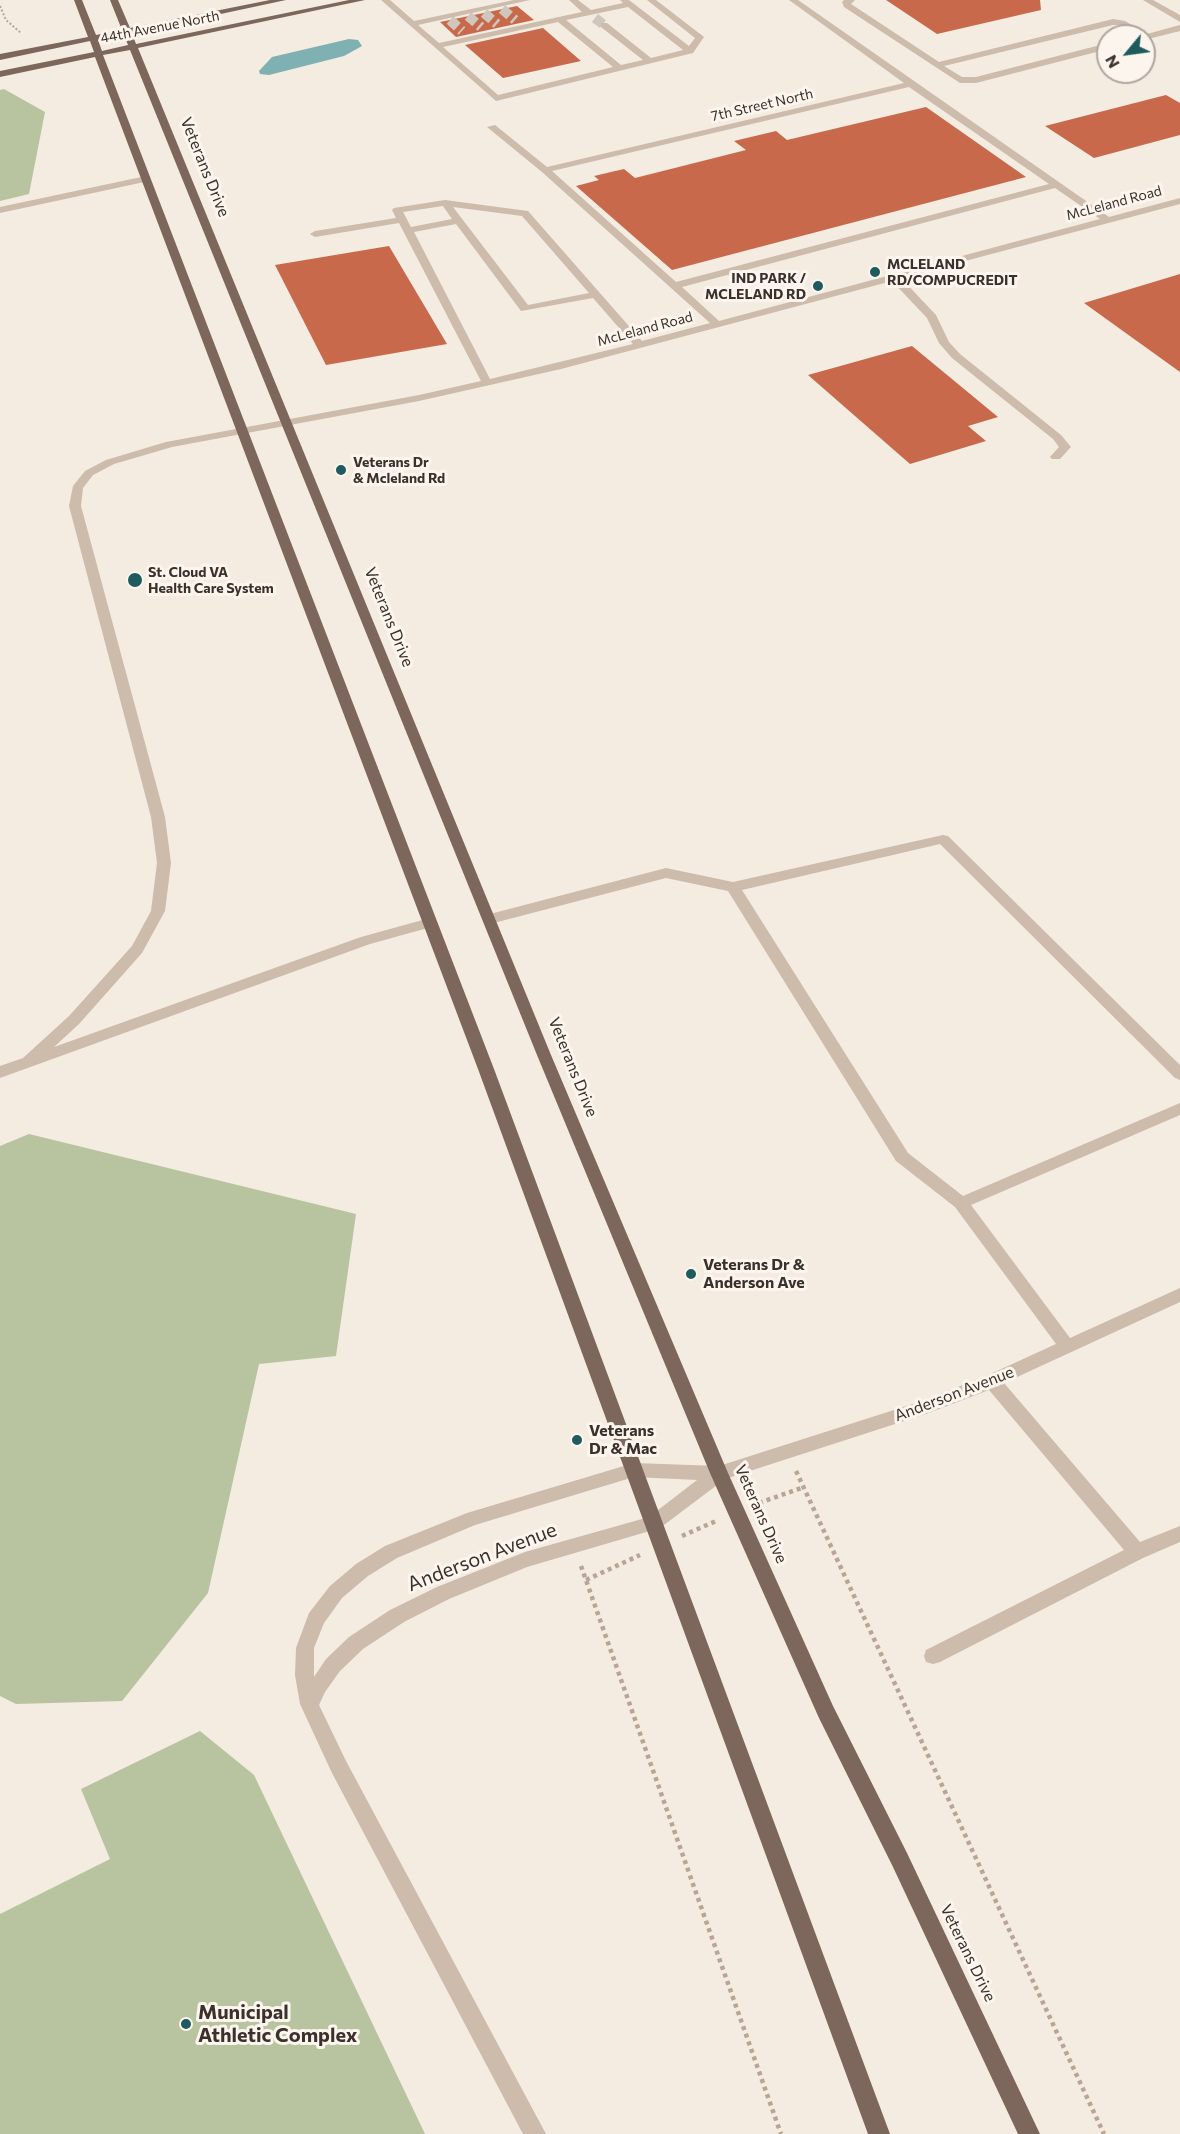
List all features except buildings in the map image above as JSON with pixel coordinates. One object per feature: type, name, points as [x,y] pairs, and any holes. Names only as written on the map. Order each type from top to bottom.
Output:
[{"type":"main road","points":[[78,0],[430,923],[879,2134]]},
{"type":"main road","name":"Veterans Drive","points":[[114,0],[489,919],[719,1473],[826,1712],[905,1870],[1029,2134]]},
{"type":"main road","name":"44th Avenue North","points":[[0,57],[282,0]]},
{"type":"main road","name":"44th Avenue North","points":[[0,74],[361,0]]},
{"type":"street","points":[[385,0],[496,98],[690,51],[700,37],[651,0]]},
{"type":"street","points":[[411,24],[526,0]]},
{"type":"street","points":[[573,0],[592,15]]},
{"type":"street","points":[[793,0],[1107,220]]},
{"type":"street","points":[[851,0],[846,2],[847,5],[960,80],[966,81],[1096,49]]},
{"type":"street","points":[[1147,0],[1180,19]]},
{"type":"street","points":[[436,46],[559,19],[592,15],[627,2],[690,51]]},
{"type":"street","points":[[559,19],[620,68]]},
{"type":"street","points":[[515,20],[525,27]]},
{"type":"street","points":[[1105,24],[1113,22],[1124,24]]},
{"type":"street","points":[[497,24],[506,31]]},
{"type":"street","points":[[604,25],[650,61]]},
{"type":"street","points":[[937,65],[1096,26]]},
{"type":"street","points":[[481,27],[489,34]]},
{"type":"street","points":[[1156,34],[1180,28]]},
{"type":"street","points":[[462,31],[470,38]]},
{"type":"street","name":"7th Street North","points":[[545,170],[911,84]]},
{"type":"street","points":[[492,127],[545,170],[718,325]]},
{"type":"street","points":[[0,210],[146,179]]},
{"type":"street","points":[[674,286],[1056,185]]},
{"type":"street","name":"McLeland Road","points":[[29,1061],[74,1020],[137,949],[158,911],[164,863],[158,817],[75,506],[77,488],[89,473],[127,456],[170,444],[487,383],[641,346],[1180,201]]},
{"type":"street","points":[[445,203],[525,309],[597,294]]},
{"type":"street","points":[[487,383],[397,210],[445,203],[525,213],[641,346]]},
{"type":"street","points":[[315,234],[402,220]]},
{"type":"street","points":[[406,231],[459,221]]},
{"type":"street","points":[[894,277],[932,317],[944,344],[956,356],[1057,436],[1065,447],[1056,458]]},
{"type":"street","points":[[489,919],[666,873],[733,887],[943,839],[1180,1074]]},
{"type":"street","points":[[733,887],[902,1157],[961,1203],[1068,1348]]},
{"type":"street","points":[[0,1072],[366,940],[430,923]]},
{"type":"street","points":[[961,1203],[1180,1109]]},
{"type":"street","name":"Anderson Avenue","points":[[309,1704],[304,1675],[305,1648],[316,1619],[336,1592],[362,1570],[391,1552],[472,1518],[634,1470],[719,1473],[926,1407],[1068,1348],[1180,1294]]},
{"type":"street","points":[[992,1381],[1137,1552]]},
{"type":"street","name":"Anderson Avenue","points":[[309,1704],[333,1665],[356,1643],[397,1616],[443,1593],[498,1570],[654,1523],[719,1473]]},
{"type":"street","points":[[933,1656],[1137,1552],[1180,1534]]},
{"type":"street","points":[[309,1704],[339,1767],[535,2134]]},
{"type":"path","points":[[0,6],[6,20],[24,34]]},
{"type":"path","points":[[786,1452],[1104,2134]]},
{"type":"path","points":[[586,1580],[737,1512],[804,1487]]},
{"type":"path","points":[[573,1546],[781,2134]]},
{"type":"green space","points":[[4,89],[45,112],[29,194],[0,201],[0,90]]},
{"type":"green space","points":[[29,1134],[356,1214],[336,1356],[259,1364],[208,1593],[122,1701],[16,1704],[0,1696],[0,1146]]},
{"type":"green space","name":"Municipal Athletic Complex","points":[[200,1731],[254,1775],[425,2134],[0,2134],[0,1914],[110,1859],[81,1789]]},
{"type":"water","points":[[349,39],[358,40],[362,46],[344,56],[269,75],[260,74],[259,71],[272,57]]},
{"type":"tunnel","points":[[502,9],[515,20]]},
{"type":"tunnel","points":[[484,13],[497,24]]},
{"type":"tunnel","points":[[468,16],[481,27]]},
{"type":"tunnel","points":[[595,18],[604,25]]},
{"type":"tunnel","points":[[450,20],[462,31]]},
{"type":"place","name":"MCLELAND RD/COMPUCREDIT","points":[[875,272]]},
{"type":"place","name":"IND PARK / MCLELAND RD","points":[[818,286]]},
{"type":"place","name":"Veterans Dr & Mcleland Rd","points":[[341,470]]},
{"type":"place","name":"St. Cloud VA Health Care System","points":[[135,580]]},
{"type":"place","name":"Veterans Dr & Anderson Ave","points":[[691,1274]]},
{"type":"place","name":"Veterans Dr & Mac","points":[[577,1440]]},
{"type":"place","name":"Municipal Athletic Complex","points":[[186,2024]]}]
